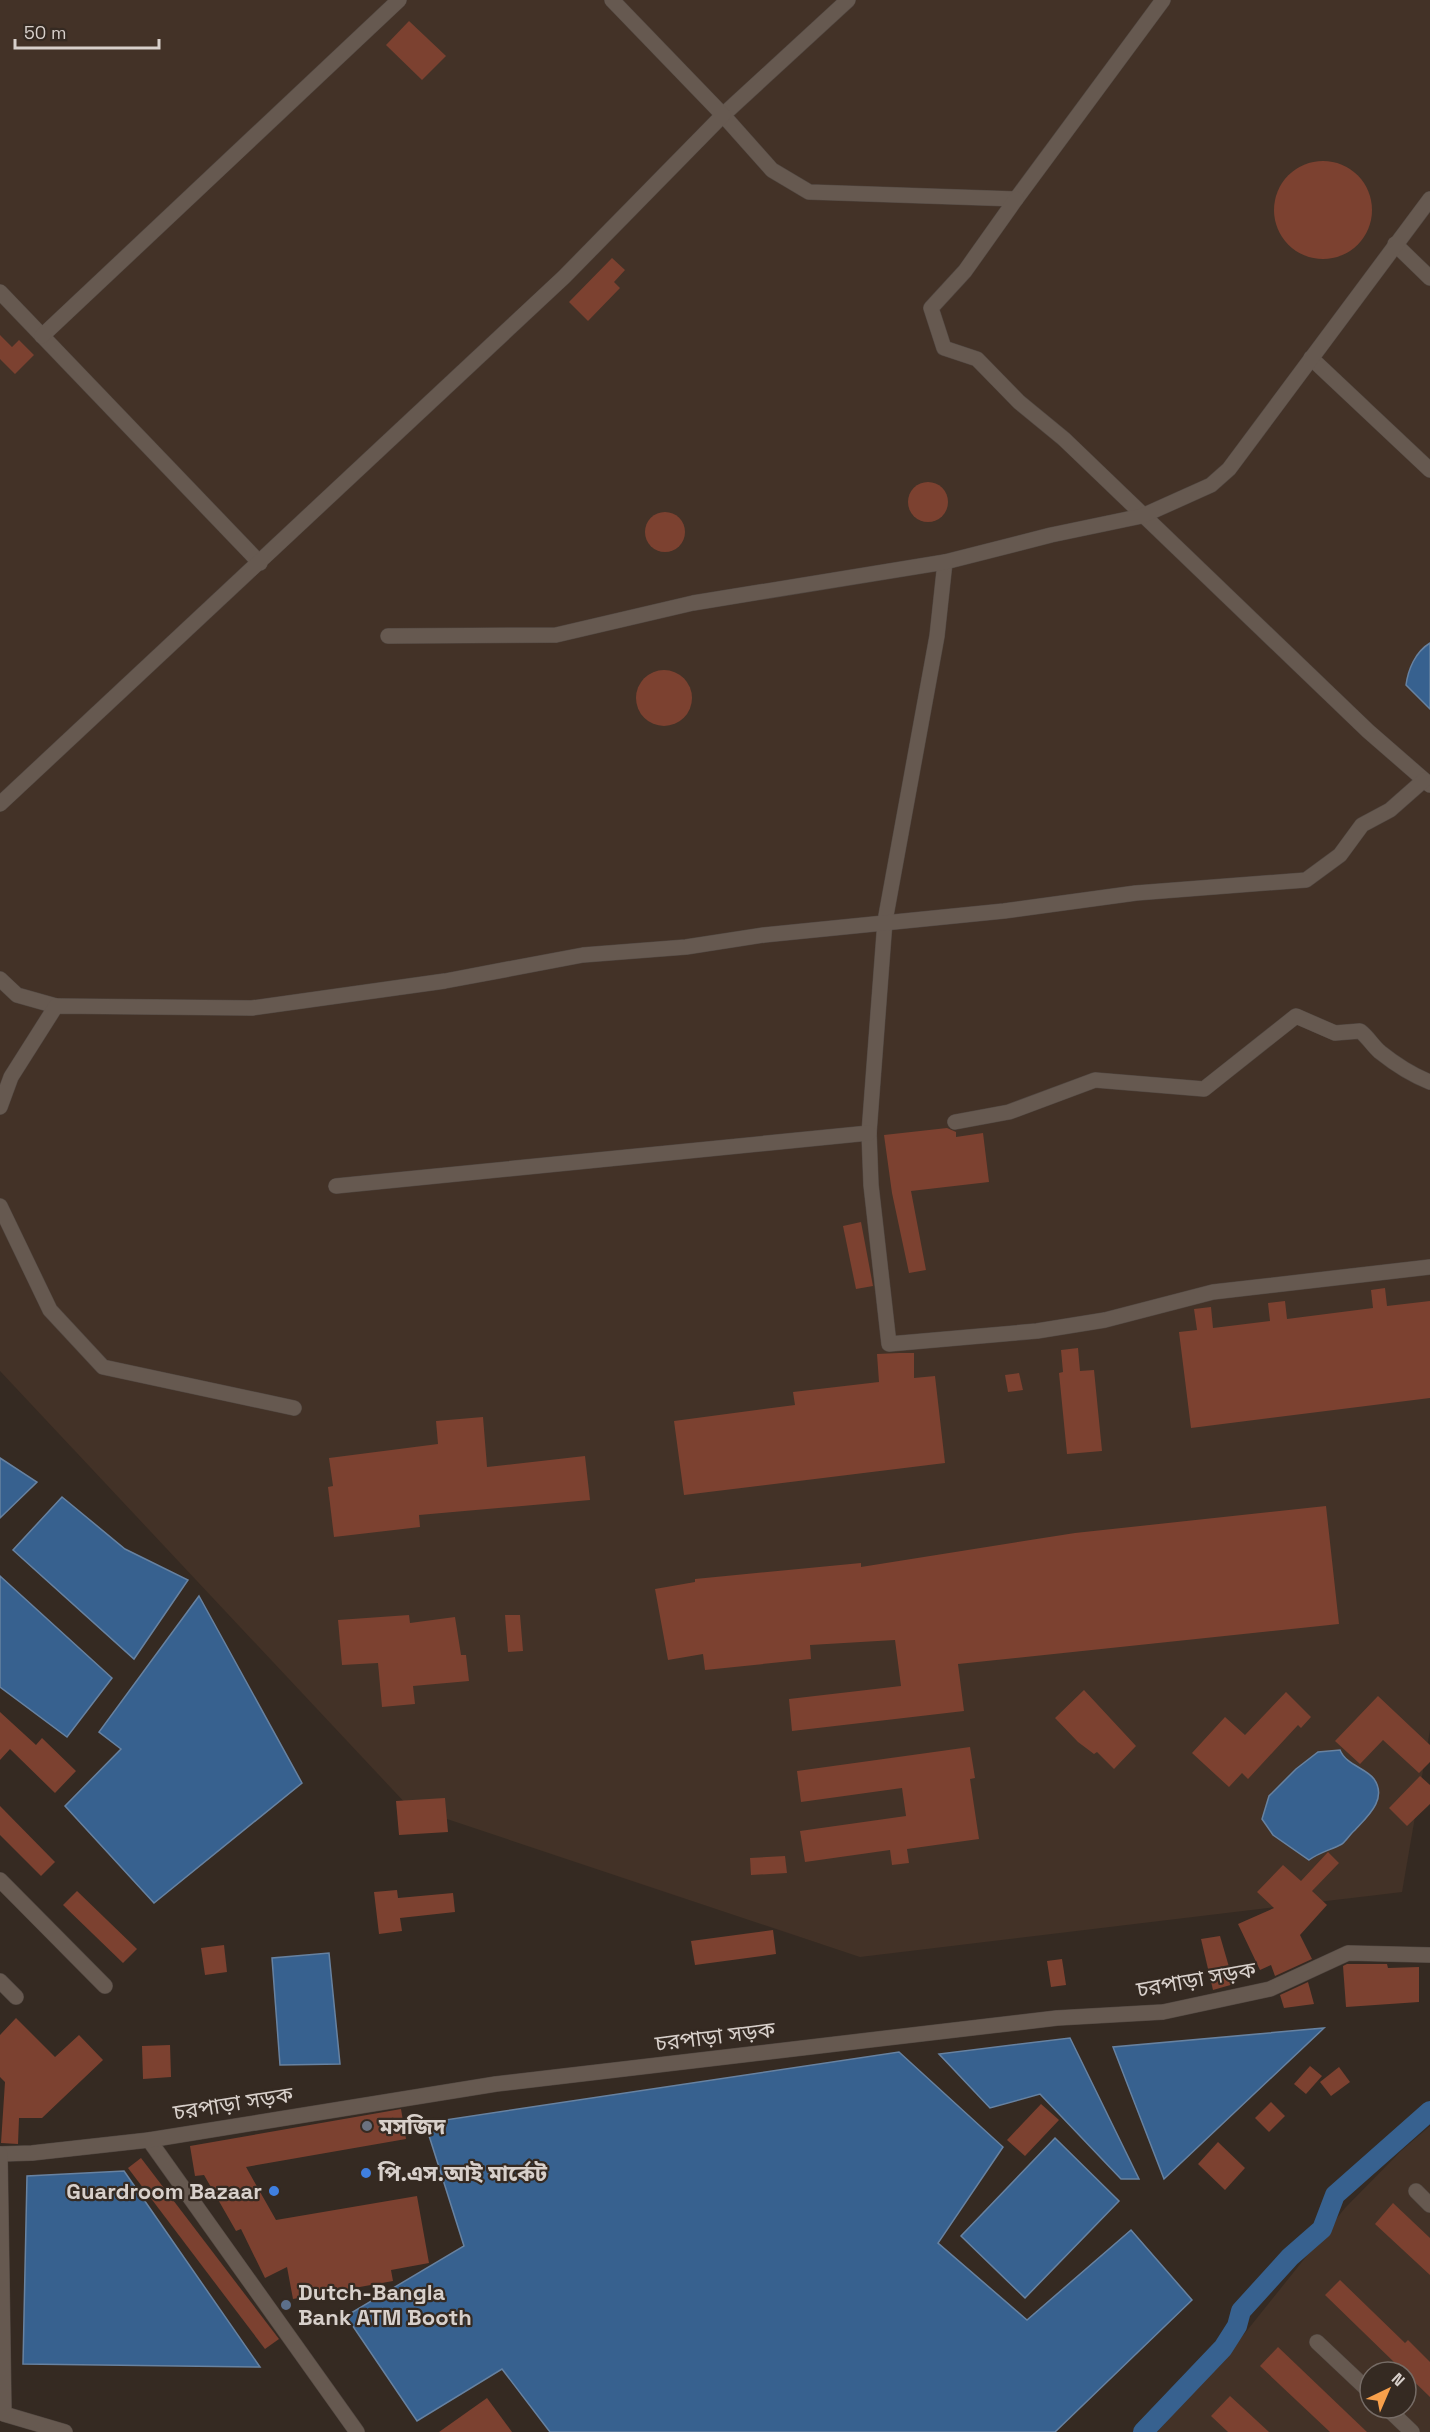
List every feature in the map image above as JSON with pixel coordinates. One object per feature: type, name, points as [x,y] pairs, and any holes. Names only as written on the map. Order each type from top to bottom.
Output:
[{"type":"street","points":[[42,336],[399,0]]},
{"type":"street","points":[[612,0],[723,115],[772,170],[809,192],[1016,199]]},
{"type":"street","points":[[0,804],[564,277],[723,115],[848,0]]},
{"type":"street","points":[[0,979],[18,995],[56,1006],[252,1008],[445,981],[583,955],[686,947],[764,935],[885,921],[1004,911],[1136,893],[1306,880],[1340,855],[1362,825],[1390,810],[1427,783],[1142,516],[1064,439],[1019,402],[977,359],[944,348],[931,308],[965,271],[1163,0]]},
{"type":"street","points":[[388,636],[556,635],[693,603],[945,562],[1051,535],[1142,516],[1211,485],[1229,469],[1430,200]]},
{"type":"street","points":[[1395,244],[1430,278]]},
{"type":"street","points":[[0,292],[260,563]]},
{"type":"street","points":[[1311,358],[1430,470]]},
{"type":"street","points":[[945,562],[937,636],[885,921],[869,1133],[871,1185],[889,1344],[1037,1331],[1105,1320],[1213,1292],[1430,1267]]},
{"type":"street","points":[[0,1107],[11,1077],[56,1006]]},
{"type":"street","points":[[955,1122],[1009,1112],[1095,1080],[1204,1089],[1296,1016],[1335,1033],[1360,1030],[1370,1038],[1377,1049],[1400,1067],[1430,1082]]},
{"type":"street","points":[[336,1186],[869,1133]]},
{"type":"street","points":[[0,1206],[50,1310],[102,1368],[294,1407]]},
{"type":"street","points":[[0,1880],[105,1986]]},
{"type":"street","name":"চরপাড়া সড়ক","points":[[0,2154],[32,2153],[149,2140],[496,2084],[1057,2019],[1163,2012],[1270,1989],[1348,1953],[1430,1955]]},
{"type":"street","points":[[0,1981],[16,1997]]},
{"type":"street","points":[[149,2140],[357,2432]]},
{"type":"street","points":[[0,2154],[4,2414],[65,2432]]},
{"type":"street","points":[[1416,2191],[1430,2205]]},
{"type":"street","points":[[1317,2342],[1358,2381]]},
{"type":"street","points":[[1400,2420],[1412,2432]]},
{"type":"shaded area","points":[[0,0],[1430,0],[1430,1730],[1402,1892],[860,1957],[408,1806],[0,1371]]},
{"type":"shaded area","points":[[1430,2126],[1430,2432],[1157,2432],[1245,2333],[1345,2208],[1401,2151]]},
{"type":"water","points":[[1430,643],[1430,709],[1406,685],[1413,662],[1420,651]]},
{"type":"water","points":[[0,1458],[37,1482],[0,1518]]},
{"type":"water","points":[[62,1497],[125,1549],[188,1580],[134,1659],[13,1550]]},
{"type":"water","points":[[0,1576],[112,1678],[67,1737],[0,1687]]},
{"type":"water","points":[[199,1596],[302,1783],[154,1903],[65,1806],[121,1749],[99,1732]]},
{"type":"water","points":[[1340,1750],[1351,1763],[1374,1779],[1379,1794],[1370,1813],[1342,1844],[1309,1860],[1273,1835],[1262,1819],[1269,1796],[1296,1769],[1318,1752]]},
{"type":"water","points":[[329,1953],[340,2064],[280,2065],[272,1958]]},
{"type":"water","points":[[1324,2028],[1164,2179],[1113,2047]]},
{"type":"water","points":[[1070,2038],[1139,2179],[1121,2179],[1040,2094],[990,2108],[939,2054]]},
{"type":"water","points":[[899,2052],[1003,2147],[938,2243],[1027,2320],[1131,2230],[1192,2300],[1055,2432],[550,2432],[502,2369],[417,2421],[346,2316],[464,2246],[425,2123]]},
{"type":"water","points":[[1055,2138],[1119,2201],[1025,2298],[961,2236]]},
{"type":"water","points":[[124,2171],[260,2367],[23,2364],[27,2176]]},
{"type":"building","points":[[409,21],[446,56],[422,80],[386,45]]},
{"type":"building","points":[[1323,161],[1342,165],[1358,175],[1368,191],[1372,210],[1368,229],[1358,245],[1342,255],[1323,259],[1304,255],[1288,245],[1278,229],[1274,210],[1278,191],[1288,175],[1304,165]]},
{"type":"building","points":[[612,258],[625,270],[614,282],[620,288],[588,321],[569,302]]},
{"type":"building","points":[[0,335],[12,347],[19,340],[34,355],[15,374],[0,359]]},
{"type":"building","points":[[928,482],[942,488],[948,502],[942,516],[928,522],[914,516],[908,502],[914,488]]},
{"type":"building","points":[[665,512],[679,518],[685,532],[679,546],[665,552],[651,546],[645,532],[651,518]]},
{"type":"building","points":[[664,670],[675,672],[684,678],[690,687],[692,698],[690,709],[684,718],[675,724],[664,726],[653,724],[644,718],[638,709],[636,698],[638,687],[644,678],[653,672]]},
{"type":"building","points":[[947,1128],[956,1132],[956,1137],[983,1133],[989,1182],[911,1191],[926,1270],[909,1273],[892,1193],[884,1135]]},
{"type":"building","points":[[861,1222],[873,1286],[856,1289],[843,1226]]},
{"type":"building","points":[[1385,1288],[1387,1306],[1430,1301],[1430,1398],[1191,1428],[1179,1332],[1197,1330],[1194,1309],[1211,1307],[1213,1328],[1270,1321],[1268,1303],[1285,1301],[1287,1319],[1373,1308],[1371,1290]]},
{"type":"building","points":[[1078,1348],[1080,1371],[1094,1370],[1102,1451],[1067,1454],[1059,1373],[1063,1372],[1061,1350]]},
{"type":"building","points":[[914,1353],[914,1378],[935,1376],[945,1463],[684,1495],[674,1421],[795,1405],[793,1392],[879,1382],[877,1354]]},
{"type":"building","points":[[1019,1373],[1023,1390],[1008,1392],[1005,1375]]},
{"type":"building","points":[[483,1417],[487,1467],[585,1456],[590,1500],[419,1515],[420,1527],[334,1537],[328,1487],[333,1486],[329,1458],[438,1444],[436,1421]]},
{"type":"building","points":[[1326,1506],[1339,1624],[958,1664],[964,1711],[792,1731],[789,1699],[901,1686],[895,1640],[810,1645],[811,1659],[705,1670],[703,1654],[668,1660],[655,1589],[695,1582],[695,1579],[861,1563],[861,1567],[1075,1533]]},
{"type":"building","points":[[409,1615],[410,1623],[455,1617],[461,1655],[466,1655],[469,1681],[413,1686],[415,1704],[382,1707],[378,1663],[342,1665],[338,1620]]},
{"type":"building","points":[[505,1615],[520,1615],[523,1651],[508,1652]]},
{"type":"building","points":[[1084,1690],[1136,1746],[1114,1769],[1097,1752],[1094,1754],[1078,1742],[1055,1718]]},
{"type":"building","points":[[1286,1692],[1311,1717],[1301,1728],[1298,1725],[1248,1779],[1242,1773],[1229,1787],[1192,1753],[1225,1717],[1245,1735]]},
{"type":"building","points":[[1378,1696],[1430,1745],[1430,1762],[1419,1773],[1383,1740],[1360,1764],[1335,1741]]},
{"type":"building","points":[[0,1712],[36,1745],[42,1738],[76,1771],[55,1793],[10,1749],[0,1760]]},
{"type":"building","points":[[970,1747],[975,1778],[970,1779],[979,1839],[907,1849],[909,1863],[892,1865],[890,1850],[805,1862],[800,1831],[906,1816],[902,1788],[801,1802],[797,1771]]},
{"type":"building","points":[[1420,1776],[1430,1785],[1430,1804],[1407,1826],[1389,1808]]},
{"type":"building","points":[[445,1798],[448,1832],[399,1835],[396,1801]]},
{"type":"building","points":[[0,1806],[55,1862],[41,1876],[0,1835]]},
{"type":"building","points":[[1328,1852],[1339,1863],[1312,1891],[1327,1905],[1300,1935],[1312,1959],[1275,1976],[1271,1965],[1260,1970],[1238,1924],[1274,1908],[1257,1892],[1283,1865],[1301,1881]]},
{"type":"building","points":[[785,1856],[787,1873],[751,1875],[750,1858]]},
{"type":"building","points":[[397,1890],[398,1898],[453,1893],[455,1912],[400,1918],[402,1931],[379,1934],[374,1892]]},
{"type":"building","points":[[77,1891],[137,1949],[123,1963],[63,1905]]},
{"type":"building","points":[[773,1930],[776,1954],[695,1965],[691,1941]]},
{"type":"building","points":[[1220,1936],[1234,1984],[1213,1990],[1201,1939]]},
{"type":"building","points":[[224,1945],[227,1972],[205,1975],[201,1948]]},
{"type":"building","points":[[1062,1959],[1066,1985],[1051,1987],[1047,1961]]},
{"type":"building","points":[[1347,1964],[1387,1964],[1388,1968],[1419,1967],[1419,2002],[1346,2007],[1343,1966]]},
{"type":"building","points":[[1308,1982],[1314,2004],[1284,2008],[1280,1995]]},
{"type":"building","points":[[16,2018],[55,2057],[79,2035],[103,2060],[42,2118],[19,2118],[18,2144],[1,2143],[5,2082],[0,2077],[0,2035]]},
{"type":"building","points":[[170,2045],[171,2077],[143,2079],[142,2046]]},
{"type":"building","points":[[1310,2066],[1322,2076],[1306,2094],[1294,2084]]},
{"type":"building","points":[[1339,2067],[1350,2082],[1331,2096],[1320,2082]]},
{"type":"building","points":[[1271,2102],[1285,2116],[1269,2132],[1255,2118]]},
{"type":"building","points":[[1041,2104],[1059,2120],[1025,2156],[1007,2140]]},
{"type":"building","points":[[401,2109],[406,2139],[246,2167],[276,2220],[417,2196],[429,2263],[391,2270],[393,2281],[293,2299],[287,2267],[265,2278],[241,2229],[236,2231],[204,2175],[195,2176],[190,2146]]},
{"type":"building","points":[[1218,2142],[1245,2168],[1225,2190],[1198,2164]]},
{"type":"building","points":[[141,2158],[279,2339],[265,2349],[128,2168]]},
{"type":"building","points":[[1393,2203],[1430,2238],[1430,2275],[1375,2224]]},
{"type":"building","points":[[1340,2280],[1405,2343],[1408,2340],[1430,2362],[1430,2397],[1418,2385],[1418,2360],[1392,2360],[1325,2295]]},
{"type":"building","points":[[1278,2347],[1367,2432],[1330,2432],[1260,2366]]},
{"type":"building","points":[[1230,2396],[1269,2432],[1228,2432],[1211,2416]]},
{"type":"building","points":[[487,2398],[512,2432],[439,2432]]},
{"type":"waterway","points":[[1143,2432],[1223,2348],[1237,2326],[1241,2311],[1290,2257],[1322,2229],[1335,2195],[1430,2111]]},
{"type":"place","name":"মসজিদ","points":[[367,2126]]},
{"type":"place","name":"পি.এস.আই মার্কেট","points":[[366,2173]]},
{"type":"place","name":"Guardroom Bazaar","points":[[274,2191]]},
{"type":"place","name":"Dutch-Bangla Bank ATM Booth","points":[[286,2305]]}]
